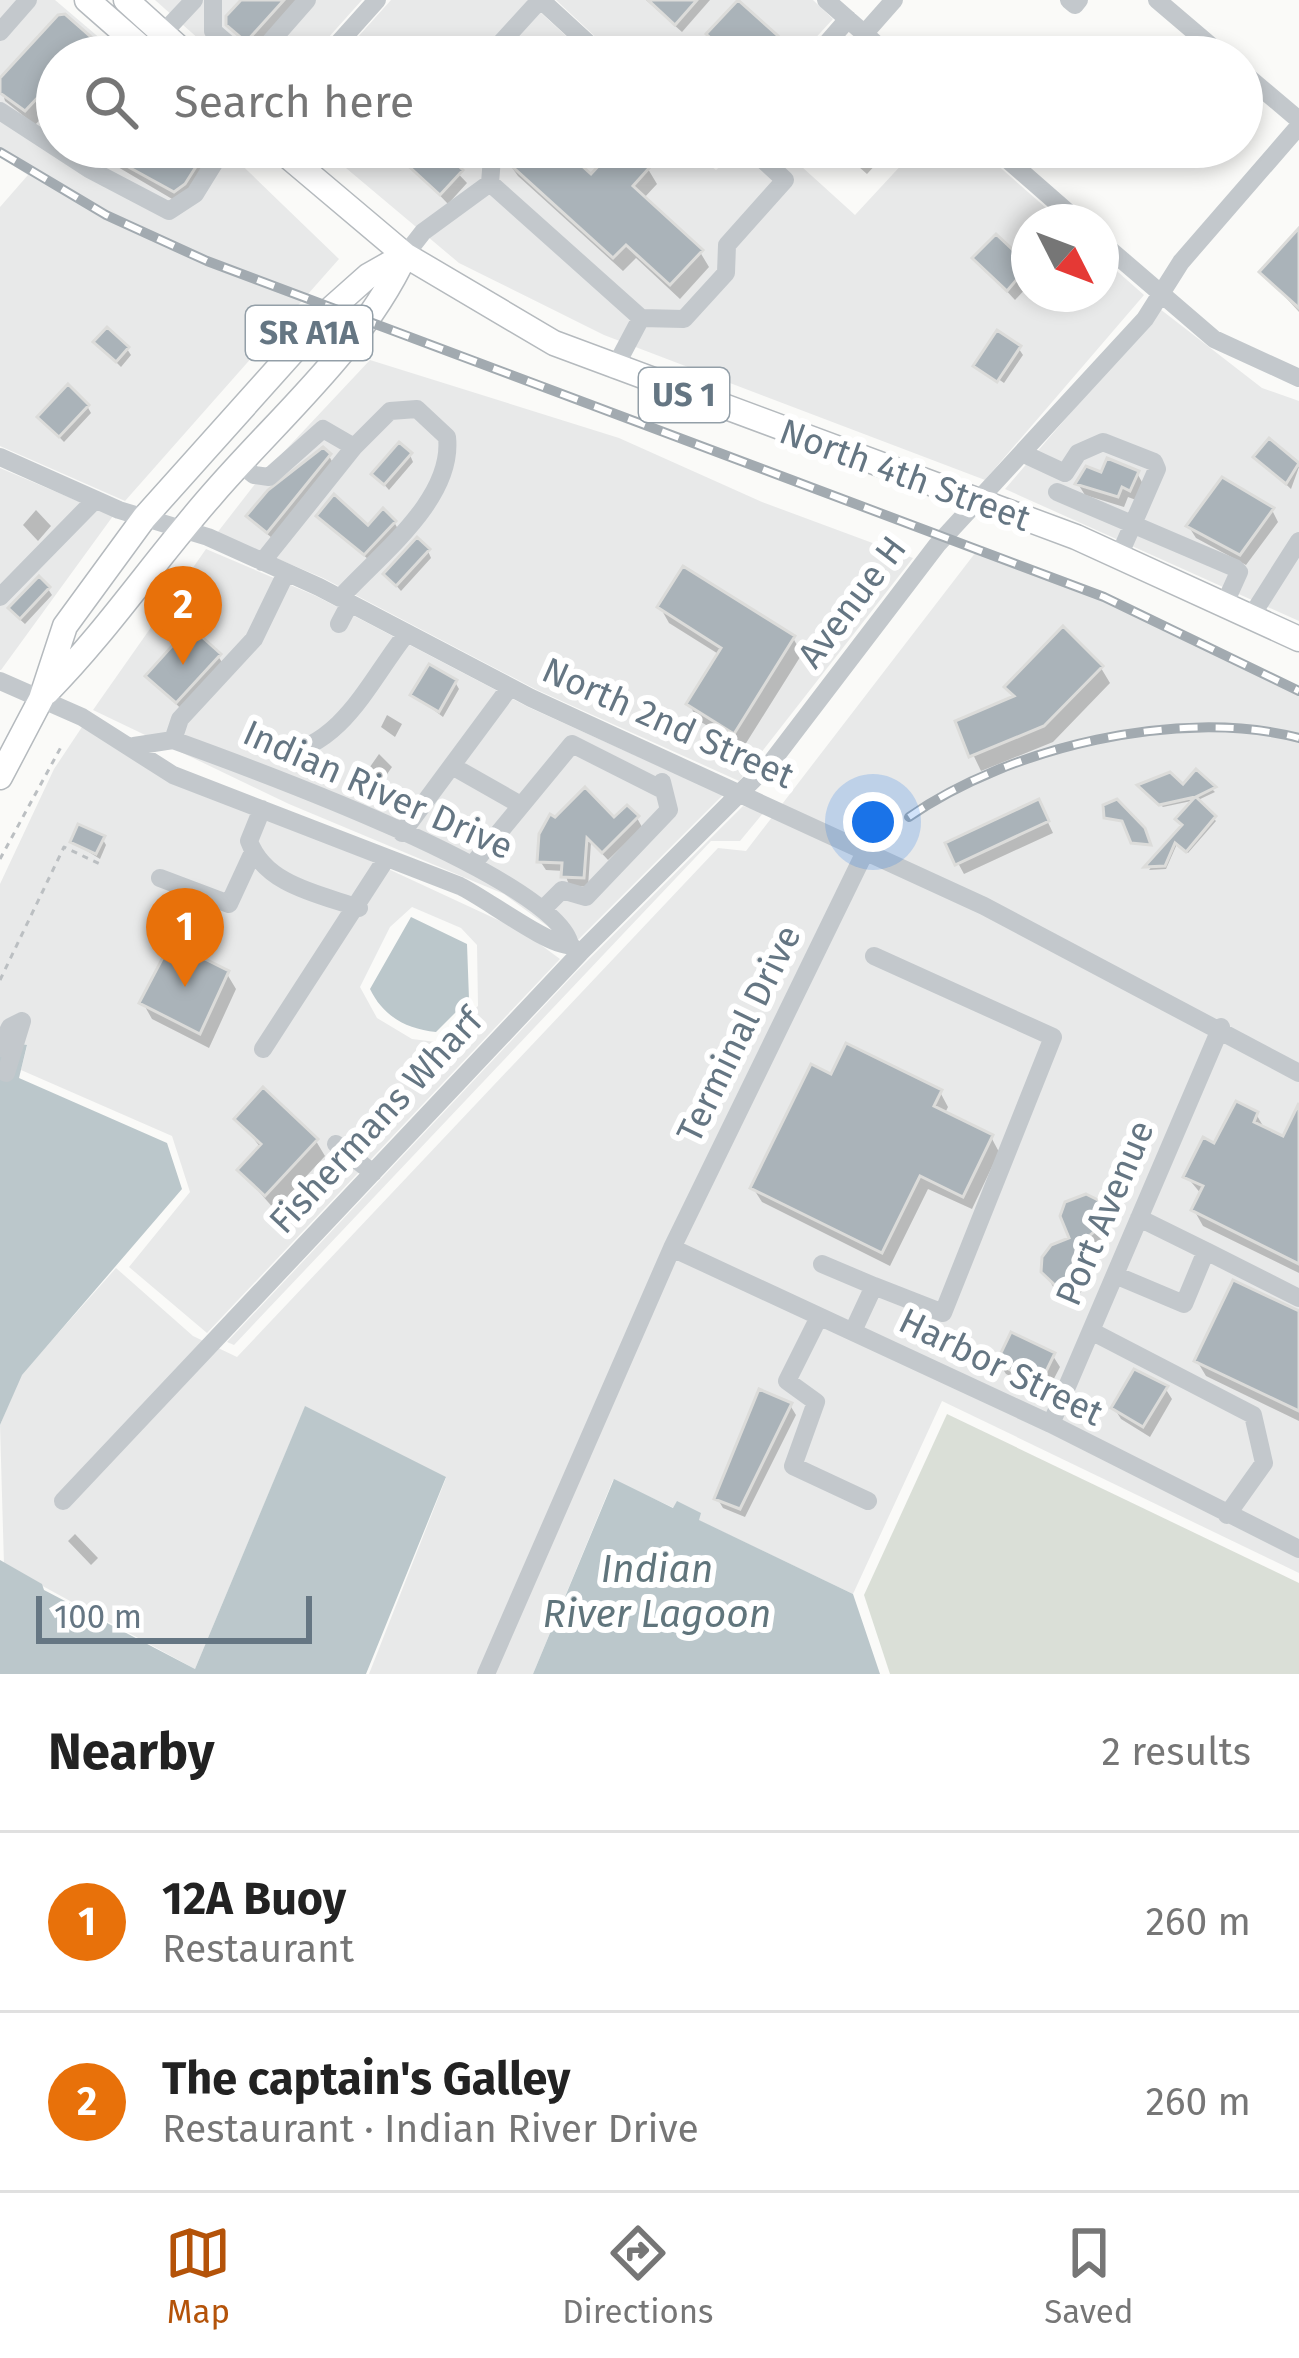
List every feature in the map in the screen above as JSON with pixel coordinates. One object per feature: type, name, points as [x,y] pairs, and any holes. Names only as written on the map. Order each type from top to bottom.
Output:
[{"type":"main road","points":[[87,0],[128,36]]},
{"type":"main road","points":[[126,0],[168,36]]},
{"type":"main road","name":"North 4th Street","points":[[302,168],[405,255],[492,310],[614,369],[1043,525],[1299,639]]},
{"type":"main road","name":"SR A1A","points":[[41,698],[93,648],[182,529],[368,321],[405,255]]},
{"type":"main road","name":"SR A1A","points":[[0,777],[41,698],[64,626],[144,518],[332,308],[368,276],[405,255]]},
{"type":"street","points":[[0,32],[28,0]]},
{"type":"street","points":[[164,32],[194,0]]},
{"type":"street","points":[[213,0],[214,31],[220,36]]},
{"type":"street","points":[[275,36],[308,0]]},
{"type":"street","points":[[345,36],[377,0]]},
{"type":"street","points":[[508,36],[541,0],[580,36]]},
{"type":"street","points":[[826,0],[866,36]]},
{"type":"street","points":[[864,34],[894,0]]},
{"type":"street","points":[[1069,0],[1075,5],[1079,0]]},
{"type":"street","points":[[1157,0],[1199,36]]},
{"type":"street","points":[[833,36],[848,19]]},
{"type":"street","points":[[1263,91],[1299,123]]},
{"type":"street","points":[[0,111],[36,134]]},
{"type":"street","name":"Avenue H","points":[[1263,167],[1299,123]]},
{"type":"street","points":[[87,168],[170,211],[196,194],[211,168]]},
{"type":"street","points":[[405,255],[423,232],[490,183],[491,168]]},
{"type":"street","points":[[490,183],[640,318],[684,319],[726,273],[727,245],[785,180],[772,168]]},
{"type":"street","points":[[1017,168],[1058,204]]},
{"type":"street","name":"Avenue H","points":[[743,793],[937,545],[1145,319],[1160,293],[1262,168]]},
{"type":"street","points":[[1119,258],[1214,339],[1299,378]]},
{"type":"street","points":[[614,369],[640,318]]},
{"type":"street","points":[[262,562],[354,447],[390,412],[417,409],[447,437],[450,461],[440,487],[345,600],[339,624]]},
{"type":"street","points":[[239,463],[254,475],[269,476],[323,429],[354,447]]},
{"type":"street","points":[[1043,525],[1078,453],[1103,442],[1154,462],[1157,470],[1119,556]]},
{"type":"street","points":[[1022,453],[1065,473]]},
{"type":"street","name":"North 2nd Street","points":[[0,457],[345,600],[510,687],[866,850],[1221,1027],[1299,1073]]},
{"type":"street","points":[[1057,492],[1164,535],[1239,572],[1225,603]]},
{"type":"street","points":[[0,597],[95,500]]},
{"type":"street","points":[[1149,569],[1164,535]]},
{"type":"street","points":[[1252,615],[1299,541]]},
{"type":"street","points":[[134,746],[172,740],[180,719],[267,621],[286,573]]},
{"type":"street","points":[[275,765],[311,750],[352,710],[407,633]]},
{"type":"street","name":"Indian River Drive","points":[[0,681],[134,746],[161,770],[460,886],[498,904],[557,946],[575,949]]},
{"type":"street","points":[[402,833],[510,687]]},
{"type":"street","name":"Indian River Drive","points":[[172,740],[275,765],[402,833],[473,864],[544,908],[568,933],[575,949]]},
{"type":"street","points":[[473,864],[572,744],[661,789]]},
{"type":"street","points":[[544,908],[562,890],[586,897],[669,810],[661,789],[669,761]]},
{"type":"street","points":[[452,766],[519,804]]},
{"type":"street","name":"Fishermans Wharf","points":[[63,1501],[373,1173],[575,949],[743,793]]},
{"type":"street","points":[[262,809],[249,841],[253,852],[283,882],[359,908]]},
{"type":"street","name":"Terminal Drive","points":[[487,1674],[673,1248],[866,850]]},
{"type":"street","points":[[160,878],[230,904],[253,852]]},
{"type":"street","points":[[628,852],[655,877]]},
{"type":"street","points":[[263,1049],[359,908],[386,859]]},
{"type":"street","points":[[822,1264],[943,1313],[1053,1037],[874,956]]},
{"type":"street","points":[[0,1048],[10,1027],[22,1021],[6,1072]]},
{"type":"street","name":"Port Avenue","points":[[1051,1424],[1221,1027]]},
{"type":"street","points":[[336,1144],[373,1173]]},
{"type":"street","points":[[1139,1218],[1299,1298]]},
{"type":"street","name":"Harbor Street","points":[[673,1248],[1051,1424],[1299,1549]]},
{"type":"street","points":[[1115,1275],[1184,1304],[1205,1251]]},
{"type":"street","points":[[853,1331],[874,1286]]},
{"type":"street","points":[[819,1316],[787,1382],[816,1402],[793,1466],[868,1501]]},
{"type":"street","points":[[1091,1331],[1252,1415],[1264,1463],[1227,1514]]},
{"type":"path","points":[[0,859],[61,747]]},
{"type":"path","points":[[0,980],[64,847],[102,865]]},
{"type":"shaded area","points":[[0,0],[55,0],[97,36],[36,36],[36,168],[245,168],[339,259],[125,501],[0,446],[0,207],[28,175],[0,157]]},
{"type":"shaded area","points":[[155,0],[362,0],[330,36],[195,36]]},
{"type":"shaded area","points":[[391,0],[527,0],[566,36],[359,36]]},
{"type":"shaded area","points":[[556,0],[813,0],[833,19],[817,36],[595,36]]},
{"type":"shaded area","points":[[346,168],[803,168],[855,215],[899,168],[1001,168],[1042,204],[1011,204],[1011,312],[1119,312],[1119,273],[1144,295],[985,480],[604,335],[459,263]]},
{"type":"shaded area","points":[[1160,309],[1262,388],[1299,401],[1299,621],[1005,489]]},
{"type":"shaded area","points":[[370,360],[619,438],[762,502],[913,558],[739,781],[535,689],[323,578],[217,533],[262,475]]},
{"type":"shaded area","points":[[0,468],[113,516],[1,670],[0,670]]},
{"type":"shaded area","points":[[979,548],[1104,597],[1299,695],[1299,1573],[942,1401],[853,1594],[698,1520],[677,1502],[674,1508],[613,1480],[533,1674],[369,1674],[446,1478],[305,1407],[195,1669],[4,1565],[0,1425],[21,1375],[116,1268],[193,1336],[237,1357],[718,848],[746,851]]},
{"type":"shaded area","points":[[206,549],[316,596],[528,707],[723,795],[573,945],[504,894],[289,804],[93,710]]},
{"type":"shaded area","points":[[82,727],[522,931],[560,959],[207,1333],[129,1267],[190,1192],[172,1136],[21,1070],[27,1046],[0,1033],[0,884],[54,769]],"holes":[[[412,907],[461,928],[477,945],[478,1006],[436,1042],[412,1039],[377,1018],[360,987],[390,927]]]},
{"type":"shaded area","points":[[743,806],[764,812],[740,841],[711,841],[234,1345],[227,1342],[577,971]]},
{"type":"shaded area","points":[[947,1414],[1299,1583],[1299,1674],[890,1674],[864,1595]]},
{"type":"water","points":[[411,917],[467,944],[469,999],[436,1032],[397,1020],[370,989]]},
{"type":"water","points":[[0,1041],[27,1045],[19,1078],[167,1143],[182,1189],[22,1375],[0,1425]]},
{"type":"water","points":[[305,1406],[446,1477],[366,1674],[0,1674],[0,1560],[42,1584],[44,1590],[195,1669]]},
{"type":"water","name":"Indian River Lagoon","points":[[614,1479],[673,1508],[677,1501],[701,1513],[699,1520],[853,1594],[880,1674],[533,1674]]},
{"type":"building","points":[[241,0],[284,0],[251,36],[239,36],[226,25],[226,16]]},
{"type":"building","points":[[648,0],[697,0],[675,25]]},
{"type":"building","points":[[738,0],[778,36],[708,36]]},
{"type":"building","points":[[65,14],[90,36],[39,36],[58,15]]},
{"type":"building","points":[[36,39],[36,99],[25,111],[0,93],[0,78]]},
{"type":"building","points":[[130,168],[195,168],[174,192]]},
{"type":"building","points":[[411,168],[461,168],[440,195]]},
{"type":"building","points":[[514,168],[584,168],[591,174],[597,168],[649,168],[633,186],[703,250],[670,285],[626,245],[613,258]]},
{"type":"building","points":[[1299,228],[1299,308],[1259,272]]},
{"type":"building","points":[[996,234],[1011,248],[1011,286],[1007,291],[972,258]]},
{"type":"building","points":[[107,327],[129,347],[116,362],[93,342]]},
{"type":"building","points":[[997,330],[1021,346],[997,382],[973,366]]},
{"type":"building","points":[[68,384],[89,405],[59,437],[37,417]]},
{"type":"building","points":[[1269,438],[1299,463],[1286,484],[1253,457]]},
{"type":"building","points":[[399,442],[412,453],[384,485],[371,474]]},
{"type":"building","points":[[323,447],[331,454],[267,533],[246,516],[268,490]]},
{"type":"building","points":[[1107,458],[1139,471],[1130,491],[1122,487],[1118,497],[1075,484],[1086,466],[1101,472]]},
{"type":"building","points":[[1222,477],[1274,508],[1240,555],[1186,526]]},
{"type":"building","points":[[334,494],[368,525],[383,508],[396,521],[364,555],[316,516]]},
{"type":"building","points":[[417,537],[430,549],[396,586],[383,574]]},
{"type":"building","points":[[683,566],[795,636],[734,734],[686,704],[721,648],[657,607]]},
{"type":"building","points":[[39,576],[50,587],[20,619],[8,608]]},
{"type":"building","points":[[190,626],[221,654],[176,703],[145,676]]},
{"type":"building","points":[[1063,626],[1103,666],[1044,726],[969,757],[955,721],[1014,696],[1004,687]]},
{"type":"building","points":[[429,664],[457,680],[439,712],[410,695]]},
{"type":"building","points":[[1196,769],[1216,787],[1196,797],[1216,816],[1186,852],[1175,843],[1165,866],[1144,867],[1182,825],[1175,819],[1195,797],[1159,805],[1137,785],[1170,772],[1183,784]]},
{"type":"building","points":[[585,787],[614,817],[627,805],[639,816],[602,853],[587,838],[584,878],[561,877],[562,863],[537,862],[539,834],[550,814],[555,817]]},
{"type":"building","points":[[1039,799],[1049,821],[955,865],[945,843]]},
{"type":"building","points":[[1117,799],[1145,828],[1151,845],[1131,843],[1122,821],[1104,818],[1103,805]]},
{"type":"building","points":[[78,824],[105,836],[96,854],[70,842]]},
{"type":"building","points":[[171,942],[229,971],[200,1034],[139,1003]]},
{"type":"building","points":[[846,1043],[942,1090],[934,1106],[993,1135],[963,1197],[920,1176],[882,1253],[750,1188],[811,1064],[831,1074]]},
{"type":"building","points":[[263,1087],[318,1139],[265,1196],[237,1170],[261,1144],[234,1119]]},
{"type":"building","points":[[1236,1101],[1258,1112],[1254,1122],[1283,1136],[1299,1103],[1299,1264],[1191,1210],[1203,1186],[1183,1177],[1203,1137],[1214,1143]]},
{"type":"building","points":[[1086,1194],[1100,1201],[1105,1222],[1078,1246],[1086,1263],[1082,1277],[1071,1286],[1057,1287],[1041,1272],[1042,1257],[1051,1245],[1069,1238],[1060,1216],[1065,1202]]},
{"type":"building","points":[[1233,1280],[1299,1311],[1299,1411],[1194,1361]]},
{"type":"building","points":[[1011,1332],[1055,1353],[1040,1384],[996,1363]]},
{"type":"building","points":[[1134,1369],[1168,1386],[1143,1427],[1111,1408]]},
{"type":"building","points":[[759,1389],[792,1403],[740,1509],[714,1499]]},
{"type":"railway","points":[[0,152],[106,215],[207,261],[1104,597],[1299,691]]},
{"type":"railway","points":[[909,817],[995,771],[1097,740],[1202,727],[1299,738]]},
{"type":"place","name":"The captain's Galley","points":[[183,665]]},
{"type":"place","name":"12A Buoy","points":[[185,987]]}]
